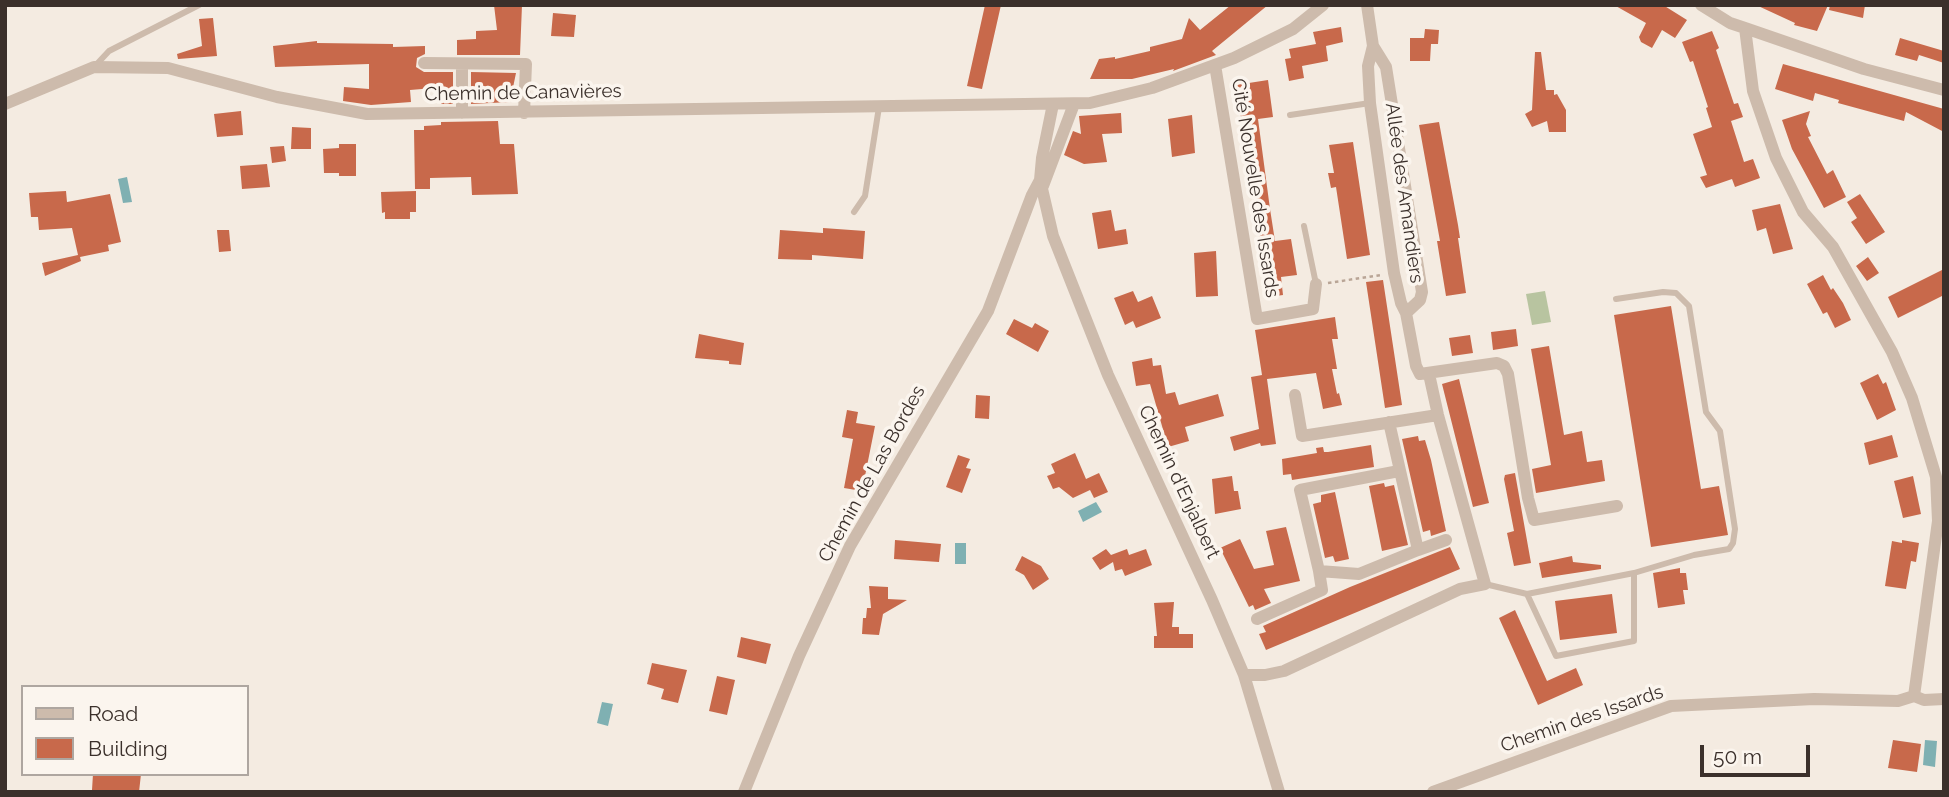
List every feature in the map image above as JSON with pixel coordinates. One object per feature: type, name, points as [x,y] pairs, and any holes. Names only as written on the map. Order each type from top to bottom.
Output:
[{"type":"street","name":"Chemin de Canavières","points":[[5,104],[94,67],[168,68],[277,97],[367,114],[1090,103],[1153,88],[1215,65],[1293,29],[1323,5]]},
{"type":"street","name":"Allée des Amandiers","points":[[1367,5],[1373,46],[1368,66],[1370,103],[1394,273],[1406,313],[1416,366],[1420,374],[1429,374],[1485,584]]},
{"type":"street","points":[[1701,5],[1730,23],[1864,69],[1944,90]]},
{"type":"street","points":[[1745,28],[1753,91],[1776,158],[1803,212],[1833,247],[1898,363],[1912,398],[1936,477],[1938,521],[1914,696]]},
{"type":"street","points":[[1373,46],[1386,67],[1422,292],[1420,300],[1406,313]]},
{"type":"street","points":[[424,64],[526,64],[524,113]]},
{"type":"street","points":[[462,64],[462,113]]},
{"type":"street","name":"Cité Nouvelle des Issards","points":[[1215,65],[1257,319],[1313,309],[1317,284]]},
{"type":"street","points":[[1370,103],[1391,97]]},
{"type":"street","name":"Chemin d'Enjalbert","points":[[1053,104],[1042,158],[1041,185],[1053,236],[1108,375],[1244,675],[1279,792]]},
{"type":"street","points":[[1041,185],[1074,104]]},
{"type":"street","name":"Chemin de Las Bordes","points":[[744,792],[799,656],[850,546],[988,311],[1032,195],[1041,185]]},
{"type":"street","points":[[1429,374],[1497,363],[1504,366],[1508,374],[1534,520],[1617,506]]},
{"type":"street","points":[[1295,395],[1302,436],[1438,415]]},
{"type":"street","points":[[1389,422],[1418,550]]},
{"type":"street","points":[[1257,619],[1322,590],[1300,490],[1399,471]]},
{"type":"street","points":[[1319,571],[1359,574],[1446,540]]},
{"type":"street","points":[[1244,675],[1284,671],[1460,589],[1485,584]]},
{"type":"street","name":"Chemin des Issards","points":[[1433,792],[1671,706],[1814,699],[1898,701],[1914,696],[1924,700],[1944,699]]},
{"type":"lane","points":[[94,67],[109,51],[199,5]]},
{"type":"lane","points":[[1290,115],[1370,103]]},
{"type":"lane","points":[[853,212],[865,195],[879,107]]},
{"type":"lane","points":[[1304,226],[1317,284]]},
{"type":"lane","points":[[1485,584],[1527,594],[1634,573],[1694,555],[1728,549],[1733,543],[1735,529],[1720,432],[1706,412],[1689,306],[1676,293],[1663,292],[1616,299]]},
{"type":"lane","points":[[1527,594],[1556,656],[1634,641],[1634,573]]},
{"type":"path","points":[[1317,284],[1394,273]]},
{"type":"green space","points":[[1545,291],[1551,322],[1532,325],[1526,294]]},
{"type":"water","points":[[127,177],[132,202],[123,203],[118,179]]},
{"type":"water","points":[[1096,502],[1102,512],[1083,522],[1078,511]]},
{"type":"water","points":[[955,543],[966,543],[966,564],[955,564]]},
{"type":"water","points":[[602,702],[613,704],[608,726],[597,723]]},
{"type":"water","points":[[1925,740],[1937,741],[1935,767],[1923,765]]},
{"type":"building","points":[[494,5],[522,5],[520,55],[457,55],[457,40],[476,39],[476,31],[497,30]]},
{"type":"building","points":[[985,5],[1001,5],[982,89],[967,86]]},
{"type":"building","points":[[1231,5],[1268,5],[1212,51],[1216,55],[1173,71],[1174,69],[1132,79],[1090,79],[1099,59],[1115,59],[1150,51],[1150,47],[1182,39],[1189,18],[1200,30]]},
{"type":"building","points":[[1614,5],[1663,5],[1687,20],[1675,38],[1662,30],[1652,48],[1641,42],[1639,37],[1646,23]]},
{"type":"building","points":[[1756,5],[1828,5],[1817,31],[1794,25],[1795,23]]},
{"type":"building","points":[[1830,5],[1865,5],[1863,18],[1829,10]]},
{"type":"building","points":[[553,13],[576,15],[574,37],[551,36]]},
{"type":"building","points":[[213,18],[217,56],[178,59],[177,54],[202,46],[199,19]]},
{"type":"building","points":[[1341,27],[1343,42],[1326,46],[1328,61],[1302,66],[1304,78],[1289,81],[1285,59],[1291,58],[1289,49],[1316,44],[1313,32]]},
{"type":"building","points":[[1425,29],[1439,30],[1438,44],[1431,44],[1430,61],[1410,61],[1410,38],[1424,38]]},
{"type":"building","points":[[1712,31],[1734,104],[1738,103],[1743,117],[1731,121],[1744,162],[1753,159],[1760,178],[1735,187],[1732,179],[1706,188],[1700,177],[1707,175],[1693,134],[1712,127],[1693,61],[1690,62],[1682,42]]},
{"type":"building","points":[[1900,38],[1944,51],[1944,63],[1919,55],[1917,61],[1895,55]]},
{"type":"building","points":[[317,41],[393,44],[393,47],[425,46],[425,54],[417,58],[416,67],[424,72],[453,72],[453,104],[441,104],[441,88],[410,90],[411,102],[371,105],[343,101],[344,87],[369,89],[369,64],[275,67],[273,46]]},
{"type":"building","points":[[1535,52],[1541,52],[1546,90],[1554,90],[1554,95],[1557,94],[1566,110],[1566,132],[1549,132],[1547,121],[1532,127],[1525,114],[1532,110]]},
{"type":"building","points":[[1783,64],[1944,109],[1944,132],[1906,112],[1904,121],[1838,103],[1839,100],[1815,93],[1813,101],[1775,89]]},
{"type":"building","points":[[471,72],[516,73],[510,102],[471,104]]},
{"type":"building","points":[[1268,80],[1273,117],[1258,119],[1270,209],[1275,241],[1291,239],[1297,275],[1281,277],[1283,295],[1268,297],[1236,85]]},
{"type":"building","points":[[241,111],[243,135],[217,137],[214,114]]},
{"type":"building","points":[[1810,111],[1806,124],[1811,136],[1808,137],[1827,174],[1833,170],[1846,197],[1824,208],[1792,149],[1782,120]]},
{"type":"building","points":[[1121,113],[1122,133],[1102,134],[1107,162],[1084,164],[1064,155],[1073,131],[1081,134],[1079,116]]},
{"type":"building","points":[[1192,115],[1195,153],[1172,157],[1168,119]]},
{"type":"building","points":[[498,121],[500,144],[514,144],[518,194],[472,195],[471,177],[430,178],[430,189],[415,189],[414,130],[424,130],[424,126],[441,125],[441,122]]},
{"type":"building","points":[[1439,122],[1458,225],[1466,293],[1446,296],[1437,241],[1440,241],[1419,125]]},
{"type":"building","points":[[292,127],[311,128],[311,149],[291,149]]},
{"type":"building","points":[[1353,142],[1370,255],[1347,259],[1336,187],[1331,188],[1328,173],[1334,173],[1329,145]]},
{"type":"building","points":[[339,144],[356,144],[356,176],[324,173],[323,149],[339,148]]},
{"type":"building","points":[[284,146],[286,161],[272,163],[270,147]]},
{"type":"building","points":[[267,164],[270,187],[242,189],[240,166]]},
{"type":"building","points":[[66,191],[67,202],[110,194],[121,242],[108,245],[109,251],[80,257],[81,261],[45,276],[42,263],[78,255],[72,228],[39,230],[38,217],[31,217],[29,193]]},
{"type":"building","points":[[416,191],[416,212],[410,212],[410,219],[385,219],[381,192]]},
{"type":"building","points":[[1860,194],[1885,232],[1866,244],[1851,222],[1857,218],[1847,202]]},
{"type":"building","points":[[1780,204],[1793,249],[1773,254],[1766,228],[1757,231],[1752,210]]},
{"type":"building","points":[[1111,210],[1115,231],[1126,229],[1128,244],[1098,249],[1092,213]]},
{"type":"building","points":[[823,228],[865,231],[863,259],[812,255],[812,260],[778,259],[780,230],[823,233]]},
{"type":"building","points":[[217,230],[229,230],[231,251],[219,252]]},
{"type":"building","points":[[1216,251],[1218,296],[1196,297],[1194,253]]},
{"type":"building","points":[[1868,257],[1879,273],[1867,281],[1856,266]]},
{"type":"building","points":[[1944,269],[1944,295],[1898,318],[1888,297]]},
{"type":"building","points":[[1823,275],[1831,290],[1833,288],[1843,303],[1851,320],[1835,328],[1827,312],[1823,314],[1807,284]]},
{"type":"building","points":[[1383,280],[1402,405],[1385,408],[1366,282]]},
{"type":"building","points":[[1133,291],[1138,302],[1152,296],[1161,318],[1136,328],[1133,321],[1125,325],[1114,298]]},
{"type":"building","points":[[1671,306],[1701,489],[1719,486],[1728,535],[1651,547],[1614,315]]},
{"type":"building","points":[[1335,317],[1338,339],[1332,339],[1337,369],[1332,369],[1342,405],[1323,409],[1316,373],[1267,379],[1276,444],[1261,446],[1260,443],[1234,451],[1230,437],[1259,429],[1251,377],[1262,375],[1255,330]]},
{"type":"building","points":[[1014,319],[1032,328],[1035,323],[1049,331],[1038,352],[1006,334]]},
{"type":"building","points":[[1516,329],[1518,346],[1493,350],[1491,332]]},
{"type":"building","points":[[699,334],[744,343],[741,365],[729,364],[729,361],[695,358]]},
{"type":"building","points":[[1470,335],[1473,353],[1452,356],[1449,338]]},
{"type":"building","points":[[1549,346],[1564,435],[1582,431],[1587,462],[1602,460],[1605,481],[1536,493],[1532,469],[1551,465],[1531,349]]},
{"type":"building","points":[[1152,358],[1153,366],[1161,365],[1166,394],[1175,392],[1179,405],[1218,394],[1224,416],[1185,427],[1189,441],[1168,447],[1150,384],[1136,386],[1132,362]]},
{"type":"building","points":[[1878,374],[1883,384],[1886,382],[1896,410],[1877,420],[1860,383]]},
{"type":"building","points":[[1459,379],[1489,503],[1473,507],[1442,384]]},
{"type":"building","points":[[976,395],[990,396],[989,419],[975,418]]},
{"type":"building","points":[[847,410],[858,412],[856,423],[875,426],[862,491],[844,488],[853,439],[842,437]]},
{"type":"building","points":[[1892,435],[1898,457],[1869,465],[1864,443]]},
{"type":"building","points":[[1418,436],[1419,441],[1425,440],[1431,460],[1446,531],[1431,536],[1430,530],[1423,532],[1402,439]]},
{"type":"building","points":[[1371,445],[1374,467],[1292,480],[1291,474],[1283,475],[1282,459],[1317,453],[1316,448],[1323,447],[1324,452],[1328,452]]},
{"type":"building","points":[[1075,453],[1086,479],[1099,473],[1108,492],[1094,498],[1090,490],[1073,498],[1059,487],[1053,489],[1047,476],[1055,473],[1051,464]]},
{"type":"building","points":[[958,455],[970,459],[966,468],[971,469],[962,493],[946,487]]},
{"type":"building","points":[[1515,473],[1531,563],[1514,566],[1507,533],[1514,531],[1504,479],[1505,475]]},
{"type":"building","points":[[1232,476],[1241,509],[1215,514],[1212,479]]},
{"type":"building","points":[[1913,476],[1921,514],[1903,518],[1894,481]]},
{"type":"building","points":[[1384,483],[1385,487],[1394,485],[1408,545],[1382,551],[1369,486]]},
{"type":"building","points":[[1335,492],[1349,559],[1335,562],[1333,556],[1325,558],[1313,504],[1321,502],[1321,495]]},
{"type":"building","points":[[1286,527],[1300,581],[1264,589],[1271,603],[1255,610],[1253,605],[1249,607],[1220,548],[1240,539],[1254,569],[1274,565],[1266,531]]},
{"type":"building","points":[[895,540],[941,544],[939,562],[894,559]]},
{"type":"building","points":[[1902,540],[1919,543],[1916,562],[1911,561],[1906,589],[1885,586],[1892,541],[1902,543]]},
{"type":"building","points":[[1450,547],[1460,569],[1266,650],[1259,634],[1266,632],[1263,626]]},
{"type":"building","points":[[1106,549],[1111,555],[1127,549],[1129,555],[1146,549],[1152,565],[1125,576],[1122,569],[1115,571],[1113,562],[1100,570],[1092,558]]},
{"type":"building","points":[[1022,556],[1041,566],[1049,579],[1033,590],[1024,575],[1015,570]]},
{"type":"building","points":[[1572,556],[1573,562],[1601,565],[1601,569],[1542,578],[1539,563]]},
{"type":"building","points":[[1680,568],[1680,573],[1686,573],[1688,590],[1683,590],[1685,604],[1658,608],[1653,573]]},
{"type":"building","points":[[869,586],[888,587],[888,599],[907,600],[883,614],[879,635],[862,634],[863,618],[866,618],[867,608],[871,608]]},
{"type":"building","points":[[1612,594],[1617,633],[1560,640],[1555,601]]},
{"type":"building","points":[[1174,602],[1172,627],[1179,627],[1179,634],[1193,634],[1193,648],[1154,648],[1154,636],[1157,636],[1154,603]]},
{"type":"building","points":[[1515,610],[1547,681],[1576,668],[1583,685],[1538,705],[1499,618]]},
{"type":"building","points":[[741,637],[771,644],[766,664],[737,657]]},
{"type":"building","points":[[652,663],[687,670],[678,703],[661,699],[664,689],[647,684]]},
{"type":"building","points":[[717,676],[735,680],[727,715],[709,711]]},
{"type":"building","points":[[1893,740],[1921,744],[1917,772],[1888,768]]},
{"type":"building","points":[[93,776],[141,776],[139,792],[92,790]]}]
